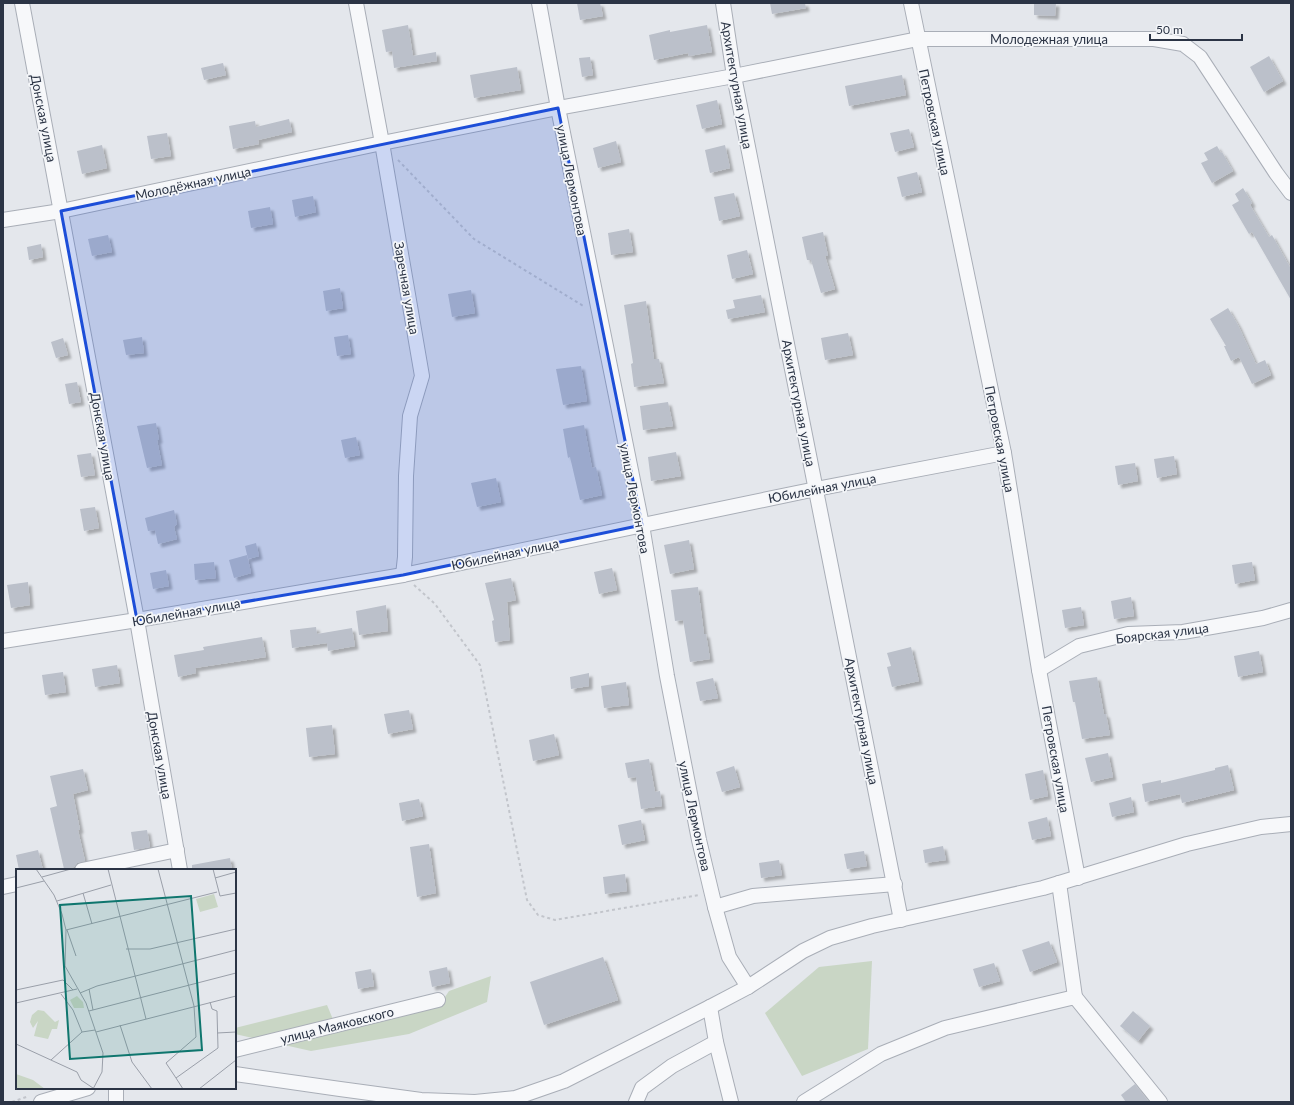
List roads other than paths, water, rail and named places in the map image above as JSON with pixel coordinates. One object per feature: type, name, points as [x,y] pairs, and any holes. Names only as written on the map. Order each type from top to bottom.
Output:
[{"type":"street","name":"Донская улица","points":[[22,3],[137,620],[180,869]]},
{"type":"street","name":"Заречная улица","points":[[356,3],[382,143],[422,376],[410,416],[406,476],[405,557],[403,575]]},
{"type":"street","name":"улица Лермонтова","points":[[540,3],[558,108],[642,525],[666,676],[699,840],[715,907],[729,956],[748,987]]},
{"type":"street","name":"Архитектурная улица","points":[[723,3],[734,76],[901,920]]},
{"type":"street","name":"Петровская улица","points":[[911,3],[1004,453],[1039,670],[1078,878]]},
{"type":"street","name":"Молодежная улица","points":[[558,108],[734,76],[918,39],[1154,39],[1183,44],[1200,57],[1276,173],[1291,192]]},
{"type":"street","name":"Молодёжная улица","points":[[3,220],[61,211],[382,143],[558,108]]},
{"type":"street","name":"Юбилейная улица","points":[[3,641],[403,575],[816,489],[1004,453]]},
{"type":"street","name":"Боярская улица","points":[[1039,670],[1079,646],[1128,634],[1183,632],[1263,618],[1291,610]]},
{"type":"street","points":[[236,1074],[340,1090],[421,1100],[475,1102],[515,1098],[564,1081],[710,1008],[748,987],[803,951],[830,938],[872,926],[1060,883],[1187,844],[1261,827],[1291,824]]},
{"type":"street","points":[[87,869],[177,850]]},
{"type":"street","points":[[1060,883],[1074,997],[1160,1102]]},
{"type":"street","points":[[3,887],[16,884]]},
{"type":"street","points":[[715,907],[753,896],[895,884]]},
{"type":"street","points":[[804,1102],[881,1054],[945,1028],[1074,997]]},
{"type":"street","name":"улица Маяковского","points":[[236,1050],[438,1000]]},
{"type":"street","points":[[710,1008],[716,1042],[731,1102]]},
{"type":"street","points":[[636,1102],[642,1088],[672,1066],[716,1042]]},
{"type":"street","points":[[42,1102],[85,1089]]},
{"type":"street","points":[[116,1089],[116,1102]]}]
